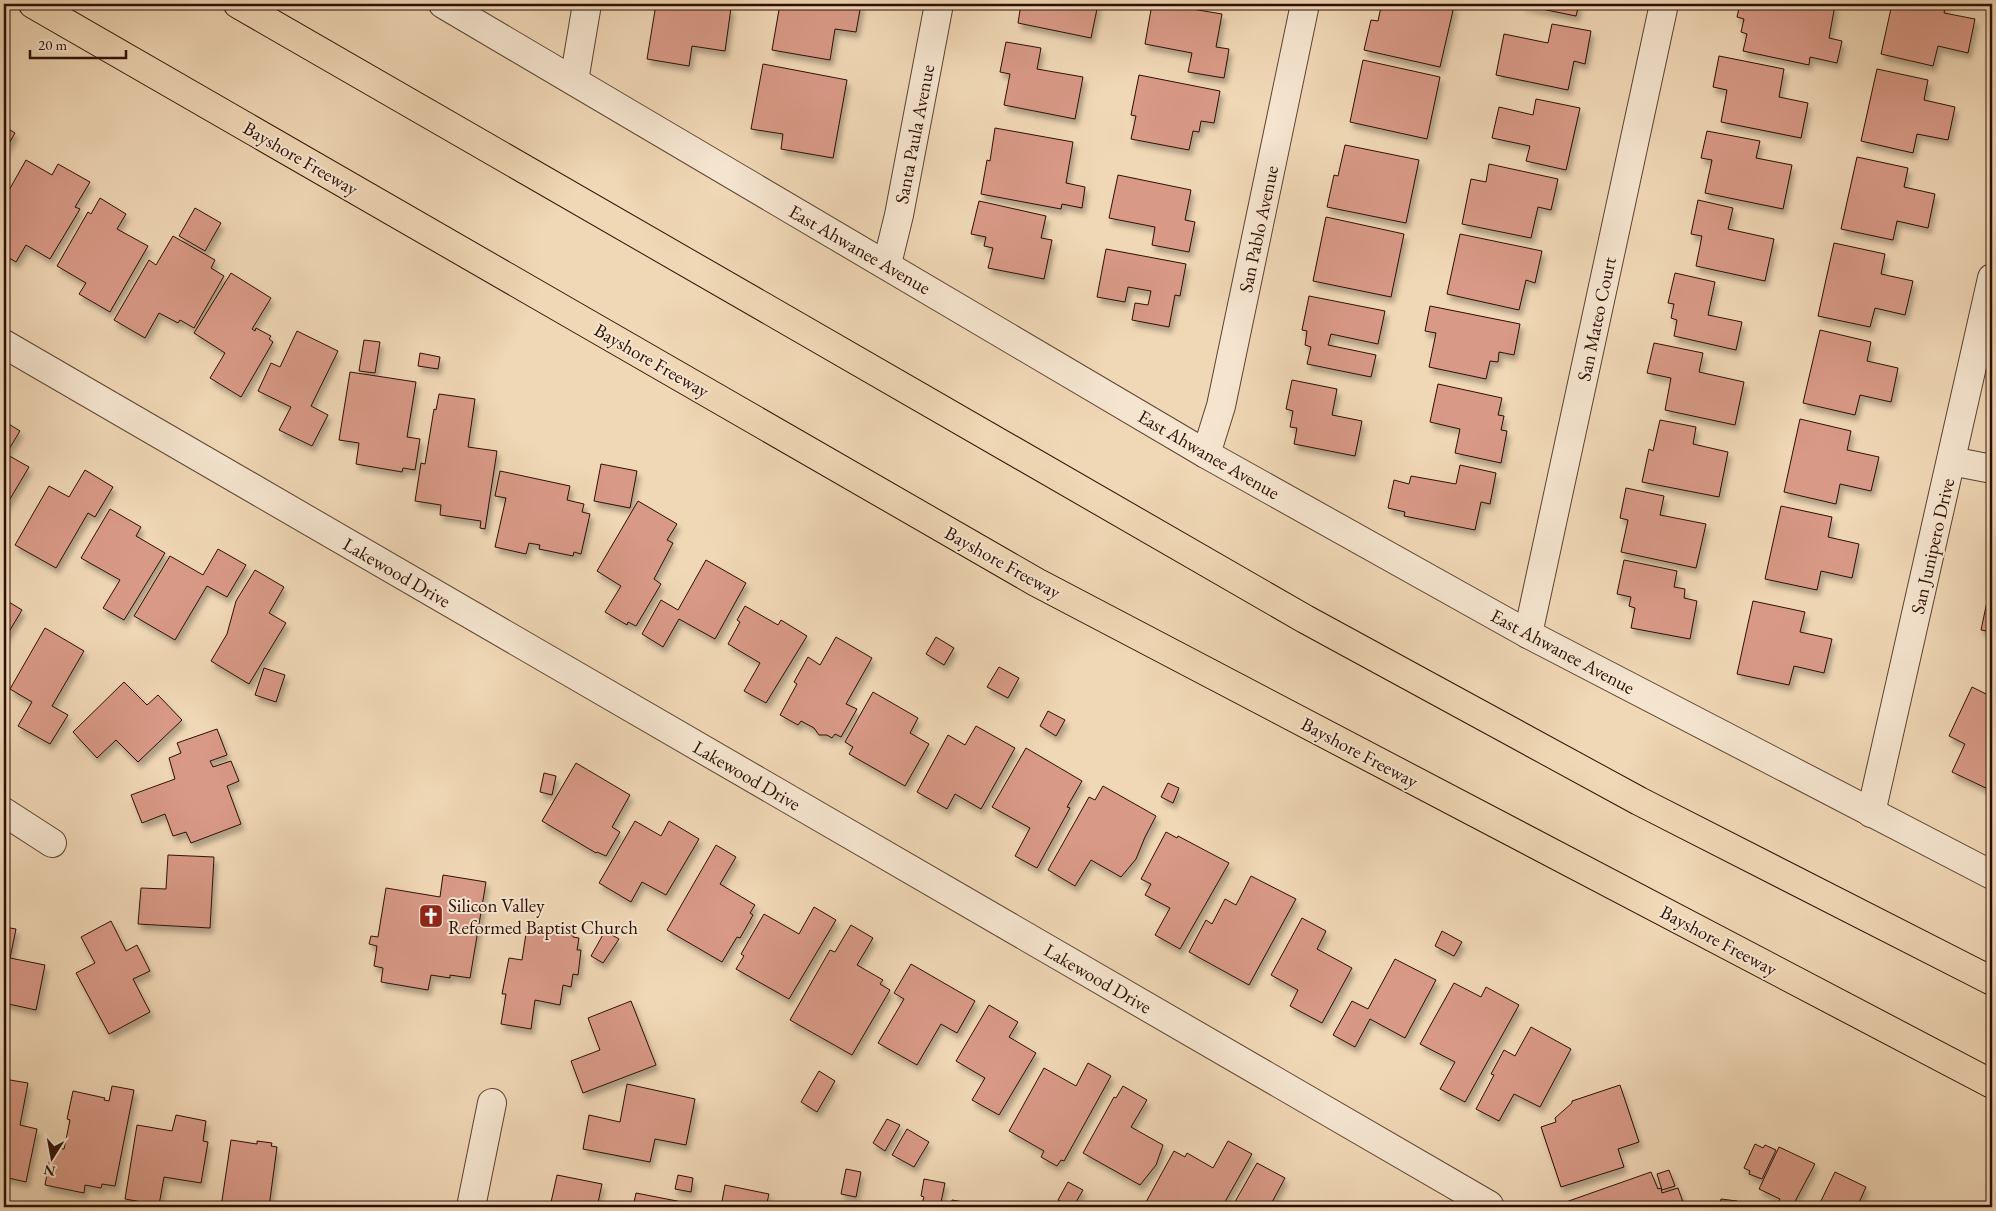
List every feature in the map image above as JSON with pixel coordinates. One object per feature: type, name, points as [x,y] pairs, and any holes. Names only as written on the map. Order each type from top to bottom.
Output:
[{"type":"highway","name":"Bayshore Freeway","points":[[33,4],[1036,582],[1992,1084]]},
{"type":"highway","points":[[238,4],[1305,619],[1639,801],[1992,981]]},
{"type":"street","name":"East Ahwanee Avenue","points":[[443,4],[887,264],[1206,454],[1528,634],[1992,875]]},
{"type":"street","points":[[574,81],[586,4]]},
{"type":"street","name":"Santa Paula Avenue","points":[[887,264],[899,215],[939,4]]},
{"type":"street","name":"San Pablo Avenue","points":[[1206,454],[1221,406],[1305,4]]},
{"type":"street","name":"San Mateo Court","points":[[1528,634],[1664,4]]},
{"type":"street","name":"San Junipero Drive","points":[[1871,813],[1992,278]]},
{"type":"street","name":"Lakewood Drive","points":[[4,344],[1489,1205],[1489,1207]]},
{"type":"street","points":[[1951,461],[1992,470]]},
{"type":"street","points":[[4,812],[52,843]]},
{"type":"street","points":[[471,1207],[492,1103]]},
{"type":"building","points":[[656,4],[706,4],[731,8],[725,51],[692,46],[689,66],[647,59]]},
{"type":"building","points":[[780,4],[861,4],[856,32],[835,29],[830,60],[772,50]]},
{"type":"building","points":[[1021,4],[1098,4],[1091,38],[1018,23]]},
{"type":"building","points":[[1152,4],[1222,14],[1216,47],[1229,49],[1224,78],[1188,72],[1192,53],[1145,44]]},
{"type":"building","points":[[1389,4],[1445,4],[1454,6],[1440,67],[1364,50],[1371,20],[1378,21],[1381,7],[1388,8]]},
{"type":"building","points":[[1523,4],[1579,4],[1576,16]]},
{"type":"building","points":[[1740,4],[1835,5],[1829,38],[1842,41],[1837,63],[1810,57],[1809,65],[1743,51],[1747,34],[1741,32],[1744,19],[1737,17]]},
{"type":"building","points":[[1892,4],[1946,4],[1944,13],[1975,19],[1968,53],[1938,46],[1933,66],[1881,54]]},
{"type":"building","points":[[1552,24],[1591,31],[1585,64],[1574,61],[1568,90],[1496,75],[1504,34],[1548,43]]},
{"type":"building","points":[[1006,42],[1041,48],[1037,69],[1083,77],[1075,119],[1004,105],[1010,74],[1000,72]]},
{"type":"building","points":[[1719,56],[1784,69],[1779,97],[1808,103],[1801,138],[1721,122],[1727,90],[1713,87]]},
{"type":"building","points":[[1363,60],[1440,77],[1427,139],[1350,122]]},
{"type":"building","points":[[763,64],[847,80],[833,158],[781,149],[783,134],[751,129]]},
{"type":"building","points":[[1877,69],[1928,80],[1924,100],[1955,107],[1948,140],[1917,134],[1913,153],[1861,141]]},
{"type":"building","points":[[1139,75],[1220,91],[1214,123],[1201,121],[1199,132],[1193,131],[1189,150],[1131,139],[1136,116],[1131,115]]},
{"type":"building","points":[[1536,99],[1580,108],[1566,170],[1526,161],[1530,146],[1492,138],[1499,107],[1533,115]]},
{"type":"building","points":[[4,126],[15,133],[4,152]]},
{"type":"building","points":[[995,128],[1073,142],[1066,183],[1085,187],[1082,208],[1062,204],[1061,209],[981,194],[987,160],[990,161]]},
{"type":"building","points":[[1707,131],[1760,141],[1756,158],[1792,165],[1783,209],[1705,193],[1712,160],[1701,158]]},
{"type":"building","points":[[1345,145],[1419,160],[1406,223],[1327,207],[1334,175],[1338,176]]},
{"type":"building","points":[[1857,157],[1908,168],[1904,187],[1935,194],[1928,228],[1897,221],[1893,240],[1841,229]]},
{"type":"building","points":[[26,160],[52,175],[58,164],[90,182],[75,207],[80,209],[50,259],[26,245],[16,262],[4,255],[4,199]]},
{"type":"building","points":[[1489,164],[1558,179],[1551,210],[1538,207],[1531,238],[1462,224],[1471,179],[1486,182]]},
{"type":"building","points":[[1118,175],[1191,190],[1185,220],[1195,222],[1189,252],[1152,245],[1155,227],[1109,218]]},
{"type":"building","points":[[100,198],[126,214],[117,229],[148,246],[110,312],[79,294],[86,283],[57,266],[88,212],[91,214]]},
{"type":"building","points":[[1698,200],[1733,208],[1728,229],[1774,239],[1765,281],[1696,266],[1702,236],[1691,234]]},
{"type":"building","points":[[979,201],[1046,216],[1041,238],[1052,240],[1044,279],[988,268],[993,248],[984,246],[986,237],[971,234]]},
{"type":"building","points":[[195,208],[221,223],[205,251],[179,236]]},
{"type":"building","points":[[1326,217],[1404,234],[1391,297],[1313,281]]},
{"type":"building","points":[[1460,234],[1542,251],[1535,283],[1526,280],[1519,310],[1447,294]]},
{"type":"building","points":[[173,236],[215,260],[211,268],[224,276],[194,328],[180,320],[178,323],[159,313],[145,338],[114,320],[149,260],[156,265]]},
{"type":"building","points":[[1834,243],[1885,254],[1881,274],[1913,281],[1905,315],[1875,308],[1870,327],[1818,316]]},
{"type":"building","points":[[1106,249],[1186,264],[1180,296],[1175,295],[1169,327],[1132,320],[1135,303],[1148,305],[1151,291],[1128,287],[1125,302],[1097,297]]},
{"type":"building","points":[[231,273],[271,298],[252,329],[255,331],[256,328],[271,336],[269,339],[273,342],[241,397],[210,378],[225,353],[194,333]]},
{"type":"building","points":[[1675,273],[1715,282],[1708,315],[1742,322],[1736,350],[1674,336],[1677,320],[1671,318],[1674,304],[1668,303]]},
{"type":"building","points":[[1309,296],[1385,311],[1378,344],[1331,334],[1328,345],[1376,355],[1371,377],[1307,364],[1311,347],[1305,345],[1307,331],[1302,330]]},
{"type":"building","points":[[1430,306],[1520,324],[1514,355],[1499,352],[1498,362],[1490,361],[1486,379],[1429,367],[1436,333],[1425,331]]},
{"type":"building","points":[[1820,330],[1871,342],[1867,361],[1898,368],[1891,402],[1860,395],[1855,415],[1803,403]]},
{"type":"building","points":[[297,331],[338,351],[311,406],[328,415],[312,446],[279,430],[291,407],[258,391],[271,363],[280,367]]},
{"type":"building","points":[[364,340],[380,342],[375,373],[359,371]]},
{"type":"building","points":[[1654,343],[1703,353],[1699,372],[1744,382],[1735,425],[1665,410],[1671,378],[1647,373]]},
{"type":"building","points":[[420,353],[440,357],[438,369],[418,366]]},
{"type":"building","points":[[350,372],[416,382],[407,437],[420,439],[415,470],[403,468],[402,472],[356,464],[359,443],[339,440]]},
{"type":"building","points":[[1292,380],[1337,389],[1332,415],[1362,421],[1355,456],[1294,444],[1297,428],[1290,427],[1293,411],[1286,409]]},
{"type":"building","points":[[1438,384],[1502,398],[1498,415],[1504,416],[1501,430],[1507,431],[1501,463],[1455,453],[1460,429],[1430,422]]},
{"type":"building","points":[[439,394],[475,399],[468,447],[497,451],[485,529],[480,528],[481,521],[440,515],[441,505],[415,501],[421,463],[425,464],[434,409],[436,410]]},
{"type":"building","points":[[1800,419],[1851,431],[1847,450],[1879,457],[1871,491],[1840,484],[1836,504],[1784,492]]},
{"type":"building","points":[[1660,420],[1696,427],[1693,444],[1728,452],[1719,497],[1642,482],[1649,449],[1653,451]]},
{"type":"building","points":[[4,421],[20,431],[6,454],[29,467],[4,509]]},
{"type":"building","points":[[601,464],[637,471],[630,508],[594,501]]},
{"type":"building","points":[[1460,465],[1496,473],[1490,504],[1481,502],[1475,530],[1404,516],[1405,512],[1388,508],[1394,480],[1409,484],[1411,476],[1456,484]]},
{"type":"building","points":[[85,470],[113,487],[95,517],[88,513],[56,568],[15,545],[49,486],[69,497]]},
{"type":"building","points":[[500,471],[570,486],[567,500],[584,504],[582,512],[590,514],[581,554],[574,552],[573,556],[539,549],[540,545],[529,543],[526,554],[495,547],[506,498],[495,496]]},
{"type":"building","points":[[1626,488],[1664,496],[1660,515],[1706,524],[1696,568],[1621,552],[1628,520],[1620,518]]},
{"type":"building","points":[[638,501],[677,524],[667,540],[673,543],[654,579],[661,584],[636,626],[628,622],[627,625],[605,612],[621,586],[597,571]]},
{"type":"building","points":[[1781,506],[1832,517],[1828,537],[1859,544],[1852,578],[1821,571],[1817,590],[1765,579]]},
{"type":"building","points":[[110,509],[141,527],[136,536],[165,553],[124,620],[103,608],[120,580],[81,558]]},
{"type":"building","points":[[218,549],[246,565],[227,597],[207,586],[175,640],[134,616],[170,556],[203,575]]},
{"type":"building","points":[[706,560],[746,583],[715,639],[679,619],[663,647],[642,634],[661,600],[678,610]]},
{"type":"building","points":[[1624,560],[1677,571],[1674,587],[1685,589],[1684,598],[1697,601],[1690,639],[1631,628],[1635,608],[1629,606],[1631,597],[1617,594]]},
{"type":"building","points":[[255,570],[284,587],[269,613],[286,623],[249,684],[211,661],[227,634],[236,601]]},
{"type":"building","points":[[1992,578],[1992,632],[1981,630]]},
{"type":"building","points":[[4,599],[22,610],[4,640]]},
{"type":"building","points":[[1753,601],[1805,612],[1800,632],[1832,639],[1824,673],[1794,666],[1789,685],[1737,674]]},
{"type":"building","points":[[745,606],[778,625],[781,620],[807,636],[766,703],[744,691],[760,663],[728,644],[740,622],[737,620]]},
{"type":"building","points":[[45,628],[84,651],[52,706],[68,715],[50,744],[18,726],[32,702],[10,689]]},
{"type":"building","points":[[836,637],[872,658],[846,704],[857,709],[841,737],[835,734],[832,738],[827,735],[819,735],[814,728],[801,721],[798,725],[780,715],[797,684],[794,682],[808,657],[820,665]]},
{"type":"building","points":[[936,637],[954,648],[944,665],[926,654]]},
{"type":"building","points":[[999,667],[1019,678],[1008,698],[987,687]]},
{"type":"building","points":[[264,668],[285,675],[276,702],[255,695]]},
{"type":"building","points":[[124,682],[147,705],[158,695],[182,720],[138,762],[116,740],[97,758],[73,732]]},
{"type":"building","points":[[1972,687],[1992,697],[1992,780],[1988,789],[1952,772],[1965,744],[1949,736]]},
{"type":"building","points":[[873,692],[918,718],[910,733],[929,744],[905,786],[849,754],[853,747],[845,742]]},
{"type":"building","points":[[1048,711],[1065,720],[1056,736],[1040,726]]},
{"type":"building","points":[[976,726],[1015,748],[981,809],[955,794],[947,809],[917,792],[948,735],[965,745]]},
{"type":"building","points":[[217,729],[227,755],[210,761],[213,767],[231,761],[239,781],[227,786],[241,824],[191,843],[186,832],[173,836],[165,814],[142,823],[131,795],[175,779],[169,758],[181,753],[177,743]]},
{"type":"building","points":[[1026,748],[1082,781],[1067,807],[1070,808],[1037,868],[1015,856],[1030,828],[992,807]]},
{"type":"building","points":[[576,763],[630,795],[612,827],[620,832],[606,856],[596,853],[542,821]]},
{"type":"building","points":[[544,773],[556,776],[552,795],[540,792]]},
{"type":"building","points":[[1168,783],[1179,788],[1173,803],[1161,797]]},
{"type":"building","points":[[1103,786],[1156,816],[1136,859],[1121,877],[1091,860],[1075,886],[1048,870],[1089,797],[1095,800]]},
{"type":"building","points":[[635,821],[661,836],[669,821],[699,839],[666,895],[642,882],[631,902],[599,883]]},
{"type":"building","points":[[1166,832],[1177,838],[1178,836],[1229,863],[1180,949],[1155,935],[1170,908],[1145,895],[1151,884],[1141,879]]},
{"type":"building","points":[[716,845],[736,857],[720,884],[755,905],[750,913],[753,915],[740,938],[737,937],[722,962],[667,930]]},
{"type":"building","points":[[168,855],[214,857],[210,928],[138,924],[141,888],[166,889]]},
{"type":"building","name":"Silicon Valley Reformed Baptist Church","points":[[443,875],[486,882],[470,978],[450,975],[450,978],[431,975],[428,990],[381,982],[383,968],[374,966],[377,946],[369,944],[371,936],[378,937],[386,888],[440,897]]},
{"type":"building","points":[[1251,876],[1296,899],[1249,985],[1189,952],[1206,920],[1212,924],[1225,899],[1236,905]]},
{"type":"building","points":[[814,907],[836,920],[789,999],[736,969],[744,956],[741,954],[764,914],[799,934]]},
{"type":"building","points":[[1302,918],[1326,931],[1317,949],[1352,968],[1322,1023],[1290,1006],[1298,990],[1271,975]]},
{"type":"building","points":[[111,921],[126,951],[137,945],[150,971],[133,979],[150,1012],[109,1034],[76,973],[95,963],[81,937]]},
{"type":"building","points":[[851,925],[873,938],[857,965],[883,980],[880,984],[890,990],[852,1055],[790,1020],[830,950],[835,952]]},
{"type":"building","points":[[4,927],[16,929],[10,958],[45,965],[36,1010],[4,1003]]},
{"type":"building","points":[[527,927],[573,935],[573,937],[579,938],[577,950],[581,950],[578,975],[573,974],[571,987],[563,985],[560,1005],[535,1000],[531,1029],[501,1024],[506,994],[502,994],[509,958],[522,960]]},
{"type":"building","points":[[605,931],[619,939],[603,963],[591,956]]},
{"type":"building","points":[[1442,931],[1462,942],[1454,956],[1435,946]]},
{"type":"building","points":[[1395,959],[1436,980],[1405,1038],[1370,1019],[1355,1047],[1333,1035],[1352,1001],[1368,1009]]},
{"type":"building","points":[[911,964],[975,1001],[957,1033],[941,1024],[917,1065],[878,1043],[904,999],[894,993]]},
{"type":"building","points":[[1454,983],[1481,997],[1486,987],[1519,1005],[1465,1102],[1440,1089],[1455,1062],[1420,1044]]},
{"type":"building","points":[[631,1001],[656,1065],[583,1093],[571,1061],[600,1050],[588,1018]]},
{"type":"building","points":[[989,1005],[1018,1022],[1009,1037],[1036,1053],[999,1115],[972,1100],[985,1078],[956,1061]]},
{"type":"building","points":[[1531,1027],[1571,1049],[1540,1107],[1514,1094],[1499,1121],[1476,1109],[1494,1075],[1491,1074],[1504,1050],[1515,1056]]},
{"type":"building","points":[[1088,1063],[1111,1076],[1064,1161],[1061,1160],[1057,1166],[1041,1157],[1044,1151],[1009,1131],[1044,1068],[1076,1086]]},
{"type":"building","points":[[819,1071],[835,1081],[817,1112],[801,1102]]},
{"type":"building","points":[[4,1079],[28,1083],[20,1125],[37,1129],[26,1182],[4,1177]]},
{"type":"building","points":[[627,1084],[695,1099],[686,1145],[655,1139],[650,1162],[583,1149],[589,1115],[620,1122]]},
{"type":"building","points":[[1620,1085],[1639,1142],[1618,1149],[1624,1167],[1561,1187],[1541,1127],[1556,1122],[1555,1118],[1572,1101]]},
{"type":"building","points":[[112,1086],[134,1090],[115,1186],[102,1184],[101,1188],[85,1185],[84,1193],[45,1185],[52,1147],[64,1149],[70,1120],[67,1119],[73,1091],[105,1098],[104,1100],[109,1101]]},
{"type":"building","points":[[1123,1086],[1147,1100],[1131,1127],[1163,1145],[1156,1165],[1140,1185],[1083,1153],[1114,1097],[1116,1098]]},
{"type":"building","points":[[176,1115],[206,1121],[203,1141],[208,1142],[201,1183],[164,1177],[159,1205],[125,1199],[137,1125],[172,1131]]},
{"type":"building","points":[[887,1119],[900,1125],[885,1151],[873,1143]]},
{"type":"building","points":[[907,1129],[929,1142],[914,1167],[892,1155]]},
{"type":"building","points":[[231,1140],[257,1144],[257,1141],[272,1143],[271,1146],[277,1147],[269,1207],[221,1207]]},
{"type":"building","points":[[1228,1141],[1252,1154],[1222,1207],[1156,1207],[1146,1202],[1174,1151],[1185,1157],[1187,1153],[1213,1168]]},
{"type":"building","points":[[1755,1144],[1763,1148],[1765,1145],[1776,1150],[1762,1179],[1749,1174],[1750,1171],[1744,1168]]},
{"type":"building","points":[[1779,1147],[1815,1164],[1792,1207],[1777,1205],[1780,1199],[1759,1189]]},
{"type":"building","points":[[1257,1163],[1285,1178],[1271,1204],[1277,1207],[1232,1207]]},
{"type":"building","points":[[846,1169],[861,1172],[856,1197],[841,1194]]},
{"type":"building","points":[[1669,1170],[1675,1186],[1662,1190],[1657,1174]]},
{"type":"building","points":[[1651,1172],[1658,1189],[1661,1188],[1662,1193],[1678,1188],[1683,1202],[1669,1207],[1564,1207],[1563,1203]]},
{"type":"building","points":[[1835,1172],[1866,1187],[1857,1207],[1818,1207]]},
{"type":"building","points":[[557,1175],[602,1184],[597,1207],[550,1207]]},
{"type":"building","points":[[678,1175],[693,1178],[691,1192],[675,1189]]},
{"type":"building","points":[[924,1179],[945,1183],[940,1207],[921,1207],[924,1197],[921,1196]]},
{"type":"building","points":[[1068,1182],[1083,1190],[1073,1207],[1058,1200]]},
{"type":"building","points":[[725,1185],[769,1194],[766,1207],[721,1207]]},
{"type":"building","points":[[636,1193],[682,1202],[681,1207],[633,1207]]},
{"type":"building","points":[[1721,1199],[1737,1201],[1736,1207],[1719,1207]]},
{"type":"building","points":[[952,1200],[974,1204],[973,1207],[951,1207]]},
{"type":"place","name":"Silicon Valley Reformed Baptist Church","points":[[431,916]]}]
